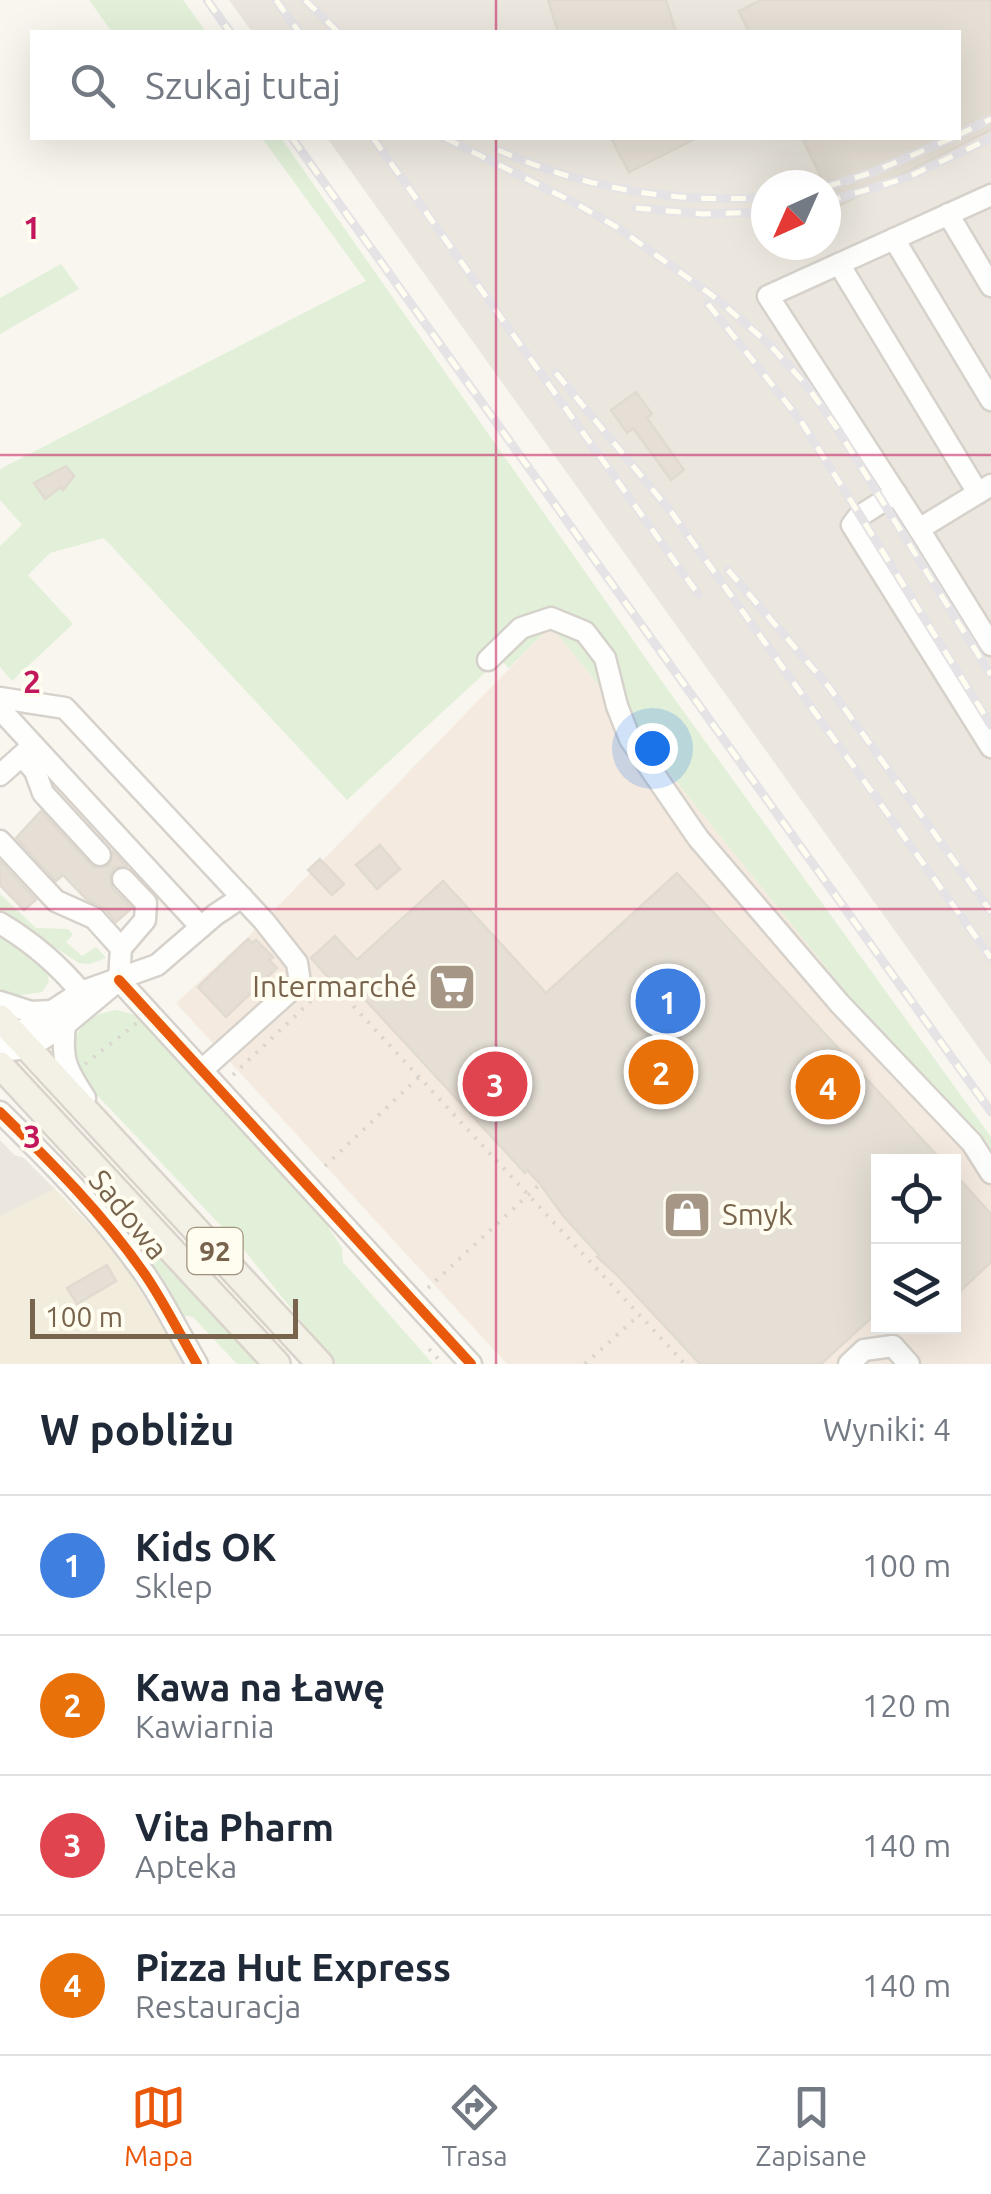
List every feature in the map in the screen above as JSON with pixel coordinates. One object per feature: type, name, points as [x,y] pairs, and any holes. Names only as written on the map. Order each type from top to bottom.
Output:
[{"type":"main road","name":"92","points":[[9,1040],[111,1137],[320,1364]]},
{"type":"main road","name":"92","points":[[0,1065],[277,1364]]},
{"type":"street","points":[[991,195],[768,296],[991,644]]},
{"type":"street","points":[[948,214],[991,286]]},
{"type":"street","points":[[894,239],[991,400]]},
{"type":"street","points":[[839,264],[984,489],[920,529]]},
{"type":"street","points":[[896,493],[852,525],[991,747]]},
{"type":"street","points":[[488,660],[521,628],[550,618],[585,632],[606,658],[630,740],[698,838],[840,1004],[972,1144],[991,1173]]},
{"type":"street","points":[[0,698],[65,708],[242,897],[297,964],[300,982],[202,1070]]},
{"type":"street","points":[[0,709],[28,751],[201,928]]},
{"type":"street","points":[[0,775],[28,751]]},
{"type":"street","points":[[28,751],[43,793],[100,854]]},
{"type":"street","points":[[0,841],[56,901],[94,918],[121,948]]},
{"type":"street","points":[[123,879],[146,903],[145,920],[121,948],[119,980],[471,1364]]},
{"type":"street","points":[[111,1137],[65,1066],[59,1018],[81,992],[157,964],[242,897]]},
{"type":"street","points":[[0,923],[60,966],[81,992]]},
{"type":"street","points":[[9,1040],[59,1018],[119,980]]},
{"type":"street","points":[[0,1002],[59,1018]]},
{"type":"street","name":"Sadowa","points":[[0,1112],[67,1179],[124,1246],[148,1278],[197,1364]]},
{"type":"street","points":[[848,1364],[864,1350],[892,1346],[910,1364]]},
{"type":"path","points":[[219,1088],[331,982],[685,1364]]},
{"type":"path","points":[[324,1166],[419,1077]]},
{"type":"path","points":[[413,1301],[540,1184]]},
{"type":"path","points":[[585,1364],[639,1315]]},
{"type":"shaded area","points":[[229,0],[991,0],[991,1065],[328,140],[961,140],[961,30],[251,30]]},
{"type":"shaded area","points":[[551,626],[991,1172],[991,1364],[507,1364],[176,1003],[248,937]]},
{"type":"shaded area","points":[[0,1140],[55,1189],[0,1216]]},
{"type":"shaded area","points":[[55,1189],[115,1251],[186,1364],[0,1364],[0,1213]]},
{"type":"green space","points":[[89,0],[183,0],[205,30],[111,30]]},
{"type":"green space","points":[[263,140],[282,140],[663,683],[991,1137],[991,1172],[551,626],[509,668],[500,659],[347,800],[104,538],[50,553],[28,575],[73,624],[12,681],[0,667],[0,546],[22,525],[0,500],[0,469],[366,281]]},
{"type":"green space","points":[[61,264],[79,289],[0,334],[0,298]]},
{"type":"green space","points":[[0,894],[36,928],[68,929],[73,934],[66,942],[82,956],[96,947],[106,958],[79,963],[0,912]]},
{"type":"green space","points":[[0,933],[43,965],[49,982],[42,992],[15,996],[0,991]]},
{"type":"green space","points":[[117,1010],[135,1015],[150,1028],[320,1215],[342,1248],[343,1262],[433,1364],[336,1364],[244,1250],[78,1075],[74,1051],[79,1031],[93,1017]]},
{"type":"green space","points":[[114,1204],[263,1364],[237,1364],[193,1317],[180,1315],[147,1254],[107,1209]]},
{"type":"building","points":[[548,0],[666,0],[675,30],[557,30]]},
{"type":"building","points":[[761,0],[991,0],[991,130],[841,205],[841,170],[818,170],[803,140],[961,140],[961,30],[748,30],[739,11]]},
{"type":"building","points":[[612,140],[693,140],[629,172]]},
{"type":"building","points":[[636,392],[652,414],[647,418],[684,470],[671,480],[633,428],[627,433],[611,410]]},
{"type":"building","points":[[66,466],[74,476],[63,490],[61,487],[45,499],[34,483]]},
{"type":"building","points":[[41,811],[91,865],[108,866],[113,852],[126,866],[114,868],[110,876],[112,888],[132,908],[116,922],[63,875],[56,881],[16,838]]},
{"type":"building","points":[[380,845],[400,869],[377,889],[356,865]]},
{"type":"building","points":[[320,859],[344,884],[332,895],[308,870]]},
{"type":"building","points":[[0,861],[36,900],[24,910],[0,885]]},
{"type":"building","points":[[677,873],[936,1154],[871,1154],[871,1318],[821,1364],[700,1364],[597,1257],[540,1184],[527,1170],[525,1173],[346,979],[329,978],[311,958],[335,936],[357,960],[443,881],[546,993]]},
{"type":"building","points":[[248,939],[252,943],[256,940],[273,957],[269,960],[277,968],[226,1017],[198,987]]},
{"type":"building","points":[[961,1181],[991,1214],[991,1262],[961,1290]]},
{"type":"building","points":[[107,1265],[116,1281],[77,1304],[67,1288]]},
{"type":"railway","points":[[207,0],[229,30]]},
{"type":"railway","points":[[276,0],[298,30]]},
{"type":"railway","points":[[305,0],[336,30]]},
{"type":"railway","points":[[961,134],[991,119]]},
{"type":"railway","points":[[841,198],[906,178],[991,138]]},
{"type":"railway","points":[[293,140],[991,1112]]},
{"type":"railway","points":[[374,140],[698,594]]},
{"type":"railway","points":[[449,140],[620,229],[717,299],[769,344],[807,386],[836,427],[991,675]]},
{"type":"railway","points":[[841,182],[947,140]]},
{"type":"railway","points":[[498,150],[563,174],[629,190],[697,198],[751,198]]},
{"type":"railway","points":[[636,208],[703,214],[751,212]]},
{"type":"railway","points":[[708,304],[801,421],[991,725]]},
{"type":"railway","points":[[556,373],[672,513],[991,958]]},
{"type":"railway","points":[[728,570],[829,687],[991,912]]},
{"type":"cycle path","points":[[119,980],[471,1364]]},
{"type":"cycle path","points":[[0,1112],[113,1232],[160,1297],[197,1364]]},
{"type":"place","name":"Intermarché","points":[[452,987]]},
{"type":"place","name":"Kids OK","points":[[668,1001]]},
{"type":"place","name":"Kawa na Ławę","points":[[661,1072]]},
{"type":"place","name":"Vita Pharm","points":[[495,1084]]},
{"type":"place","name":"Pizza Hut Express","points":[[828,1087]]},
{"type":"place","name":"Smyk","points":[[687,1215]]}]
